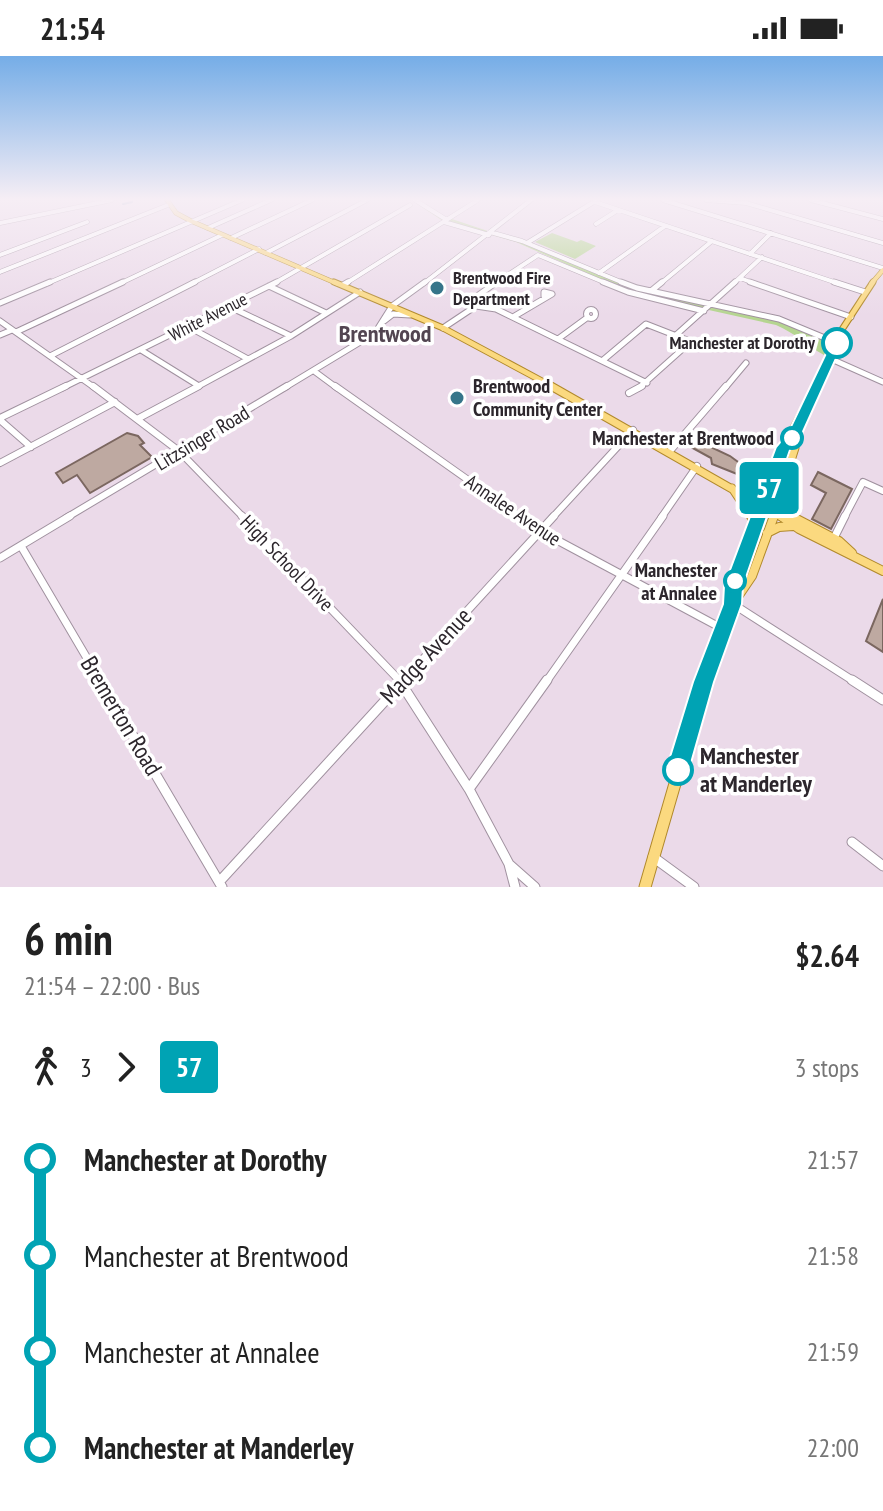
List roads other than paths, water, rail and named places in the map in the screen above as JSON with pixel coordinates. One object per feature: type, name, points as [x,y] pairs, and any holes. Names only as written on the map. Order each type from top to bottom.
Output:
[{"type":"main road","points":[[233,239],[443,328],[774,510],[834,538],[883,571]]},
{"type":"main road","points":[[645,887],[703,682],[733,604],[734,586],[784,447],[794,436],[851,317],[883,269]]},
{"type":"main road","points":[[733,604],[745,593],[795,448],[794,436]]},
{"type":"main road","points":[[728,484],[746,505],[756,525]]},
{"type":"main road","points":[[774,510],[794,526],[836,549],[854,554]]},
{"type":"main road","points":[[766,534],[779,527],[794,526]]},
{"type":"street","points":[[0,255],[43,239]]},
{"type":"street","points":[[0,272],[80,239]]},
{"type":"street","points":[[0,303],[150,239]]},
{"type":"street","points":[[0,335],[214,239]]},
{"type":"street","points":[[266,253],[293,239]]},
{"type":"street","name":"White Avenue","points":[[0,419],[269,286],[351,239]]},
{"type":"street","points":[[343,285],[417,239]]},
{"type":"street","points":[[392,306],[481,239]]},
{"type":"street","points":[[511,239],[651,291],[779,319],[837,343]]},
{"type":"street","points":[[527,243],[534,239]]},
{"type":"street","points":[[599,273],[647,239]]},
{"type":"street","points":[[705,239],[865,292]]},
{"type":"street","points":[[750,254],[765,239]]},
{"type":"street","points":[[789,239],[883,269]]},
{"type":"street","points":[[651,291],[712,241]]},
{"type":"street","points":[[50,356],[259,249]]},
{"type":"street","points":[[476,306],[477,296],[482,291],[538,255],[628,292],[704,311]]},
{"type":"street","points":[[676,335],[762,257]]},
{"type":"street","points":[[740,278],[851,317]]},
{"type":"street","points":[[269,286],[326,313]]},
{"type":"street","points":[[139,418],[291,336],[360,292]]},
{"type":"street","points":[[513,317],[544,296]]},
{"type":"street","points":[[228,306],[291,336]]},
{"type":"street","name":"Litzsinger Road","points":[[0,558],[375,333],[392,306]]},
{"type":"street","points":[[443,328],[476,306],[493,308],[647,383]]},
{"type":"street","points":[[384,321],[393,314],[413,315]]},
{"type":"street","points":[[558,339],[588,317]]},
{"type":"street","name":"High School Drive","points":[[0,321],[139,418],[179,451],[402,683],[469,789],[509,864],[515,887]]},
{"type":"street","points":[[602,361],[646,324],[687,340],[687,345],[647,383],[629,393]]},
{"type":"street","points":[[189,327],[248,359]]},
{"type":"street","points":[[141,350],[199,386]]},
{"type":"street","points":[[829,358],[883,382]]},
{"type":"street","points":[[670,451],[746,363]]},
{"type":"street","name":"Annalee Avenue","points":[[314,371],[540,531],[723,629]]},
{"type":"street","points":[[0,463],[115,402]]},
{"type":"street","points":[[0,419],[31,447]]},
{"type":"street","name":"Madge Avenue","points":[[220,884],[633,430]]},
{"type":"street","points":[[469,789],[697,466]]},
{"type":"street","points":[[834,538],[863,482],[883,491]]},
{"type":"street","name":"Bremerton Road","points":[[21,546],[220,884]]},
{"type":"street","points":[[733,604],[883,700]]},
{"type":"street","points":[[852,842],[883,866]]},
{"type":"street","points":[[653,857],[694,887]]},
{"type":"street","name":"High School Drive","points":[[509,864],[535,887]]},
{"type":"place","name":"Brentwood Fire Department","points":[[437,288]]},
{"type":"place","name":"Manchester at Dorothy","points":[[837,343]]},
{"type":"place","name":"Brentwood Community Center","points":[[457,398]]},
{"type":"place","name":"Manchester at Brentwood","points":[[792,438]]},
{"type":"place","name":"Manchester at Annalee","points":[[735,581]]},
{"type":"place","name":"Manchester at Manderley","points":[[678,770]]},
{"type":"district","name":"Brentwood","points":[[385,334]]}]
